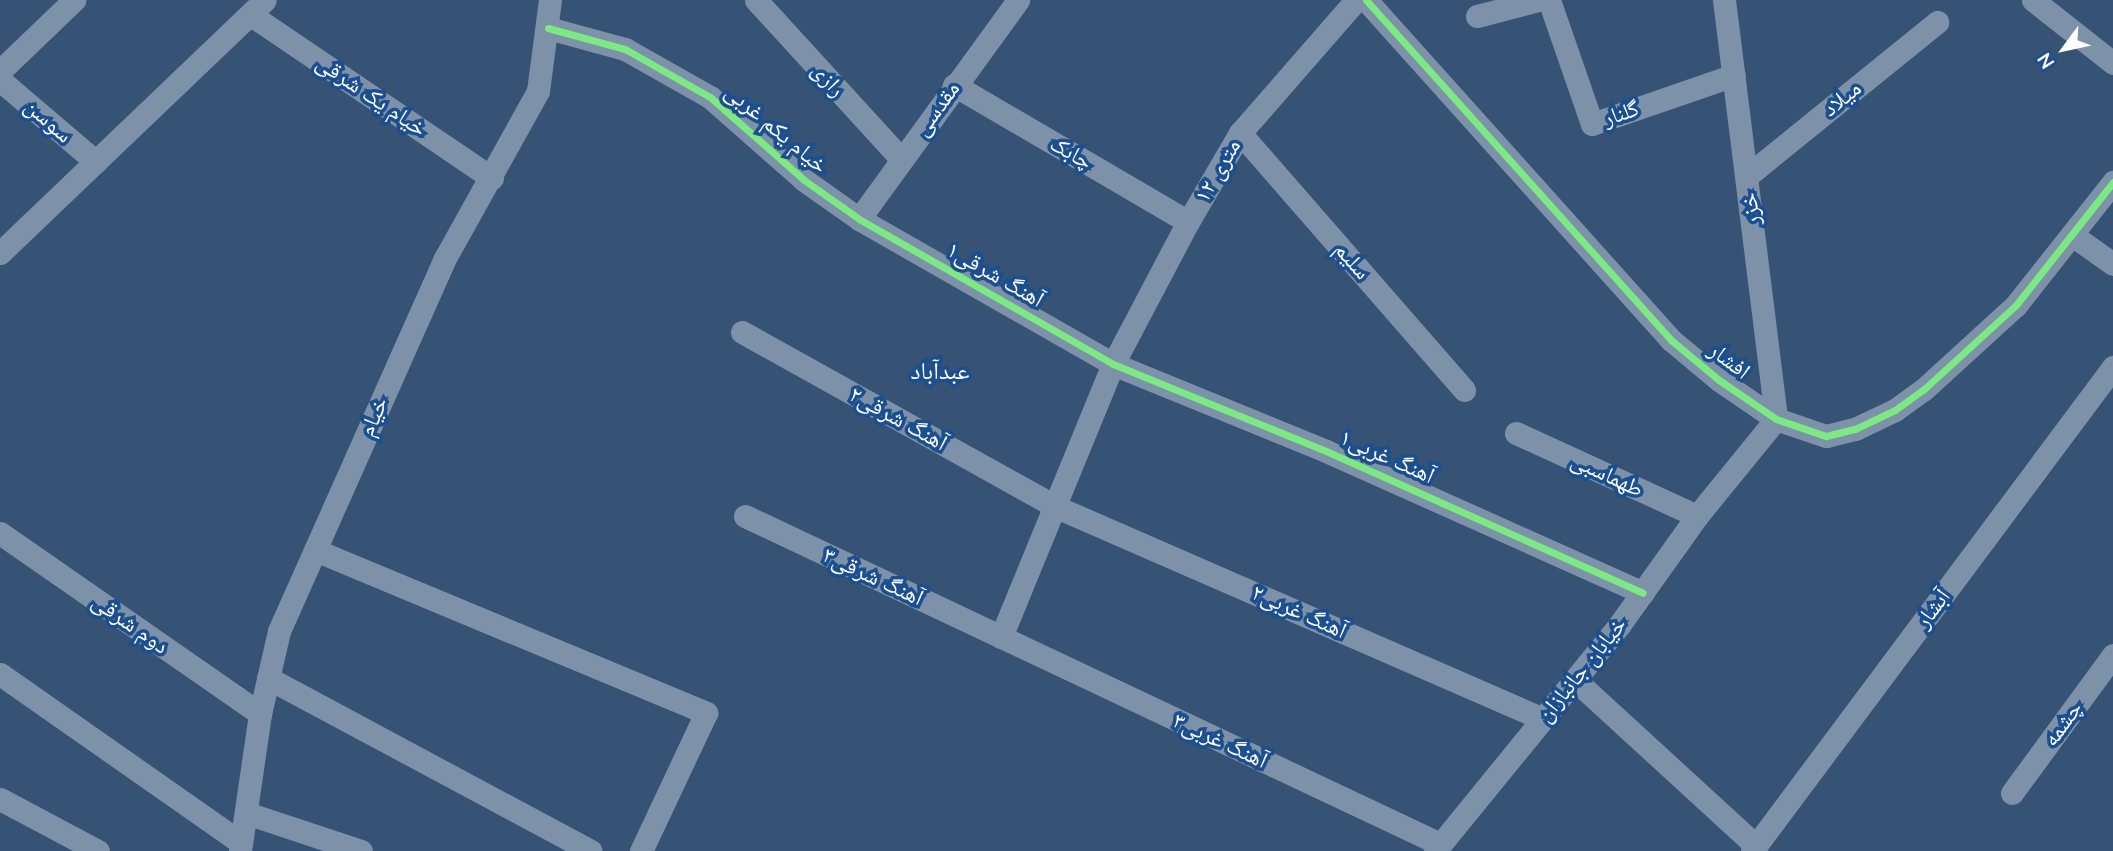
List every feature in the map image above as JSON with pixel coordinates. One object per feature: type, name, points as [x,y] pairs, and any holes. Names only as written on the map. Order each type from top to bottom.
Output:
[{"type":"street","points":[[0,71],[74,0]]},
{"type":"street","name":"خیام","points":[[241,847],[260,714],[279,631],[444,260],[538,91],[550,0]]},
{"type":"street","name":"رازی","points":[[756,0],[901,159]]},
{"type":"street","name":"مقدسی","points":[[859,219],[1018,0]]},
{"type":"street","name":"۱۲ متری","points":[[1001,637],[1113,364],[1188,222],[1240,133],[1356,0]]},
{"type":"street","name":"افشار","points":[[1366,0],[1671,340],[1720,380],[1776,419],[1826,436],[1855,429],[1895,410],[1923,390],[2016,305],[2113,182]]},
{"type":"street","points":[[1477,16],[1539,0]]},
{"type":"street","name":"گلنار","points":[[1549,0],[1592,124],[1734,75]]},
{"type":"street","name":"خزر","points":[[1724,0],[1776,419]]},
{"type":"street","points":[[2033,0],[2113,64]]},
{"type":"street","points":[[0,253],[258,7]]},
{"type":"street","name":"خیام یک شرقی","points":[[258,7],[492,178]]},
{"type":"street","name":"میلاد","points":[[1747,176],[1937,22]]},
{"type":"street","name":"خیام یکم غربی","points":[[548,28],[625,49],[710,97],[804,180],[859,219]]},
{"type":"street","name":"سوسن","points":[[0,80],[96,162]]},
{"type":"street","name":"چابک","points":[[954,85],[1188,222]]},
{"type":"street","name":"سلیم","points":[[1240,133],[1464,390]]},
{"type":"street","name":"آهنگ شرقی۱","points":[[859,219],[1113,364]]},
{"type":"street","points":[[2072,234],[2113,264]]},
{"type":"street","name":"آهنگ شرقی۲","points":[[743,332],[1054,506]]},
{"type":"street","name":"آهنگ غربی۱","points":[[1113,364],[1326,451],[1643,593]]},
{"type":"street","name":"آبشار","points":[[1754,849],[2113,367]]},
{"type":"street","name":"خیابان جانبازان","points":[[1437,848],[1575,680],[1643,593],[1697,516],[1776,419]]},
{"type":"street","name":"طهماسبی","points":[[1516,433],[1697,516]]},
{"type":"street","name":"آهنگ غربی۲","points":[[1054,506],[1543,719]]},
{"type":"street","name":"آهنگ شرقی۳","points":[[745,516],[1001,637]]},
{"type":"street","name":"دوم شرقی","points":[[0,533],[260,714]]},
{"type":"street","points":[[315,550],[706,713],[641,851]]},
{"type":"street","name":"آهنگ غربی۳","points":[[1001,637],[1437,848]]},
{"type":"street","name":"چشمه","points":[[2012,793],[2113,655]]},
{"type":"street","points":[[0,674],[241,847]]},
{"type":"street","points":[[268,678],[591,851]]},
{"type":"street","points":[[1575,680],[1754,849]]},
{"type":"street","points":[[0,799],[98,851]]},
{"type":"street","points":[[246,813],[361,851]]},
{"type":"cycle path","points":[[1366,0],[1671,340],[1719,380],[1776,419],[1826,436],[1855,429],[1895,410],[1923,390],[2016,305],[2113,182]]},
{"type":"cycle path","points":[[548,28],[625,49],[710,97],[804,180],[859,219],[1113,364],[1326,451],[1643,593]]},
{"type":"district","name":"عبدآباد","points":[[940,372]]}]
